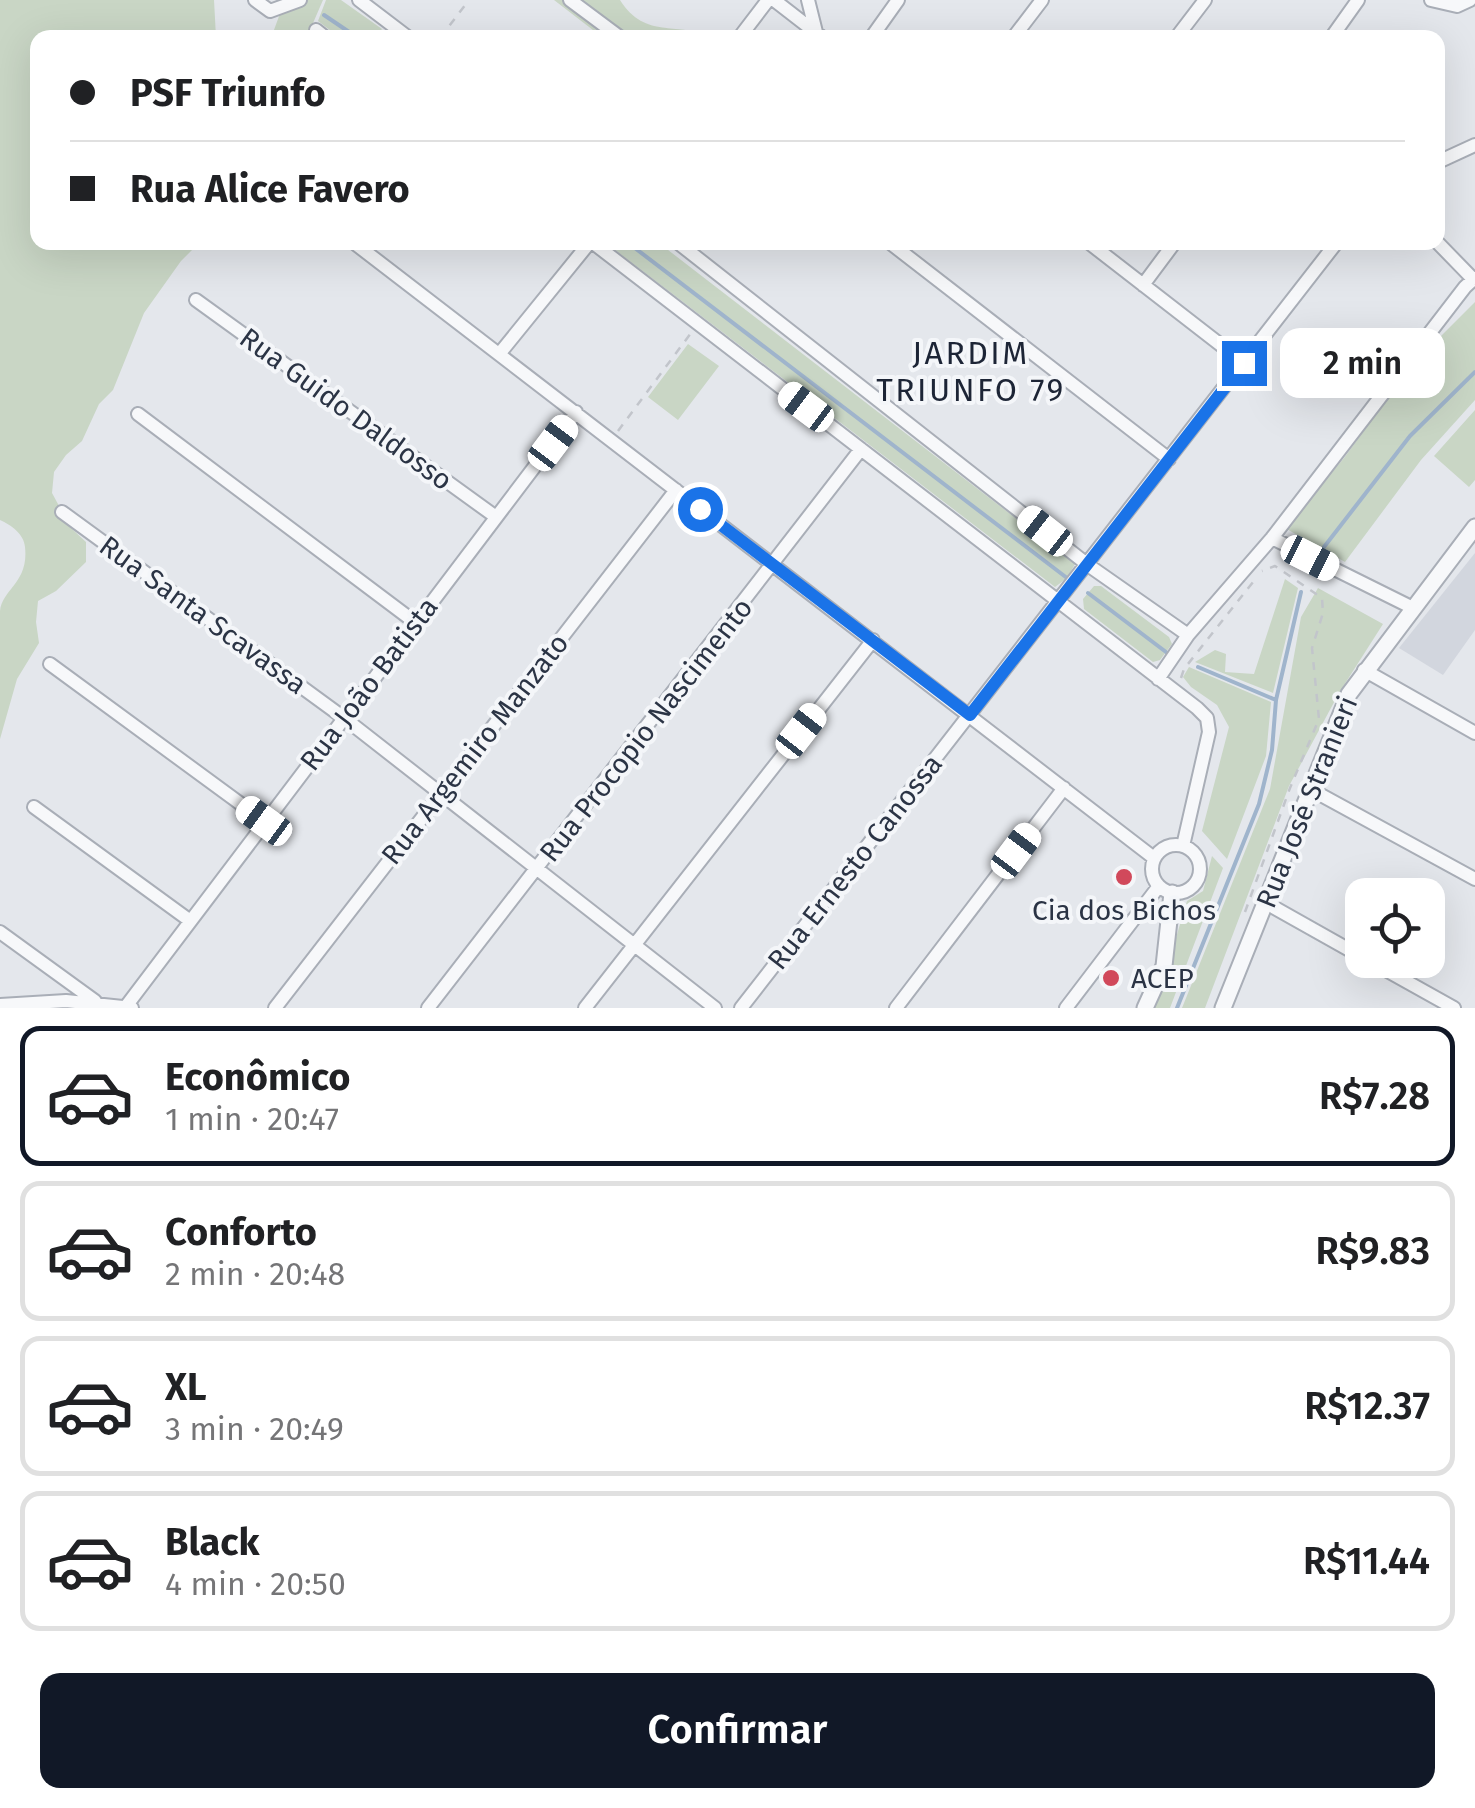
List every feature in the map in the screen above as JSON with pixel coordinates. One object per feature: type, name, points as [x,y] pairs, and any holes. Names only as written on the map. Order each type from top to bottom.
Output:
[{"type":"street","points":[[254,0],[270,11],[300,0]]},
{"type":"street","points":[[359,0],[388,30]]},
{"type":"street","points":[[570,0],[609,30]]},
{"type":"street","points":[[745,30],[771,0],[812,30]]},
{"type":"street","points":[[808,0],[817,30]]},
{"type":"street","points":[[877,30],[898,0]]},
{"type":"street","points":[[1019,30],[1042,0]]},
{"type":"street","points":[[1182,30],[1205,0]]},
{"type":"street","points":[[1337,30],[1358,0]]},
{"type":"street","points":[[1431,0],[1456,6],[1470,0]]},
{"type":"street","points":[[1445,159],[1475,145]]},
{"type":"street","points":[[1158,679],[1188,635],[1272,538],[1474,278],[1445,249]]},
{"type":"street","points":[[364,250],[1154,858]]},
{"type":"street","points":[[500,354],[584,250]]},
{"type":"street","points":[[601,250],[1207,718],[1210,732],[1183,846]]},
{"type":"street","points":[[687,250],[1088,565],[1188,635]]},
{"type":"street","points":[[899,250],[1170,458]]},
{"type":"street","points":[[1098,250],[1244,363]]},
{"type":"street","points":[[1143,285],[1169,250]]},
{"type":"street","name":"Rua Ernesto Canossa","points":[[741,1008],[1332,250]]},
{"type":"street","name":"Rua Guido Daldosso","points":[[196,300],[496,518]]},
{"type":"street","name":"Rua João Batista","points":[[130,1007],[189,920],[576,412]]},
{"type":"street","points":[[138,414],[416,623]]},
{"type":"street","name":"Rua Procopio Nascimento","points":[[428,1008],[861,449]]},
{"type":"street","name":"Rua Argemiro Manzato","points":[[275,1008],[676,490]]},
{"type":"street","name":"Rua Santa Scavassa","points":[[62,512],[344,718],[715,1008]]},
{"type":"street","name":"Rua José Stranieri","points":[[1223,1008],[1348,694],[1475,527]]},
{"type":"street","points":[[1272,538],[1413,608]]},
{"type":"street","points":[[585,1008],[872,640]]},
{"type":"street","points":[[50,664],[264,821]]},
{"type":"street","points":[[1364,670],[1475,733]]},
{"type":"street","points":[[896,1008],[1064,788]]},
{"type":"street","points":[[1310,789],[1475,879]]},
{"type":"street","points":[[34,807],[189,920]]},
{"type":"street","points":[[1146,1008],[1164,966],[1165,890],[1152,873],[1154,858],[1163,849],[1183,846],[1199,860],[1200,875],[1186,892],[1165,890]]},
{"type":"street","points":[[1066,1008],[1165,890]]},
{"type":"street","points":[[1266,902],[1345,947]]},
{"type":"street","points":[[0,932],[96,1002]]},
{"type":"street","points":[[1401,978],[1454,1008]]},
{"type":"street","points":[[0,1005],[96,1002],[130,1007]]},
{"type":"path","points":[[446,30],[468,0]]},
{"type":"path","points":[[614,435],[698,324]]},
{"type":"path","points":[[1184,685],[1184,669],[1261,572],[1275,566],[1322,598],[1312,648],[1319,719],[1244,916]]},
{"type":"shaded area","points":[[1475,553],[1475,630],[1443,675],[1399,648]]},
{"type":"green space","points":[[0,0],[214,0],[216,30],[30,30],[30,250],[192,250],[144,313],[113,390],[99,404],[82,441],[54,472],[52,493],[71,528],[86,542],[86,562],[56,591],[38,601],[39,643],[17,679],[0,739],[0,611],[23,569],[25,547],[12,527],[0,520]]},
{"type":"green space","points":[[285,0],[323,0],[310,30],[274,30]]},
{"type":"green space","points":[[326,0],[341,0],[382,29],[330,30],[318,21]]},
{"type":"green space","points":[[554,0],[620,0],[641,21],[682,30],[593,30]]},
{"type":"green space","points":[[615,250],[668,250],[1075,564],[1067,578],[1055,587]]},
{"type":"green space","points":[[1475,302],[1475,400],[1421,460],[1345,562],[1285,528],[1344,458],[1412,365]]},
{"type":"green space","points":[[688,344],[719,366],[678,420],[648,397]]},
{"type":"green space","points":[[1475,410],[1475,480],[1469,487],[1434,456]]},
{"type":"green space","points":[[1285,579],[1298,588],[1273,693],[1195,662],[1215,650],[1226,654],[1225,672],[1254,674]]},
{"type":"green space","points":[[1094,586],[1101,586],[1169,637],[1172,644],[1160,660],[1153,662],[1084,609],[1083,599]]},
{"type":"green space","points":[[1318,588],[1383,624],[1339,693],[1289,786],[1205,1008],[1182,1008],[1270,789],[1301,617]]},
{"type":"green space","points":[[1189,667],[1271,702],[1266,756],[1227,859],[1202,831],[1229,727],[1217,705],[1183,677]]},
{"type":"green space","points":[[1212,856],[1223,868],[1170,1008],[1155,1008],[1187,901],[1203,891]]},
{"type":"waterway","points":[[324,15],[346,30]]},
{"type":"waterway","points":[[637,250],[1067,578]]},
{"type":"waterway","points":[[1324,547],[1410,436],[1475,372]]},
{"type":"waterway","points":[[1177,1008],[1259,804],[1272,750],[1276,700],[1301,592]]},
{"type":"waterway","points":[[1088,593],[1166,652]]},
{"type":"waterway","points":[[1198,667],[1276,700]]},
{"type":"place","name":"Cia dos Bichos","points":[[1124,877]]},
{"type":"place","name":"ACEP","points":[[1111,978]]},
{"type":"district","name":"JARDIM TRIUNFO 79","points":[[971,372]]},
{"type":"route","points":[[700,509],[970,715],[1244,363]]}]
